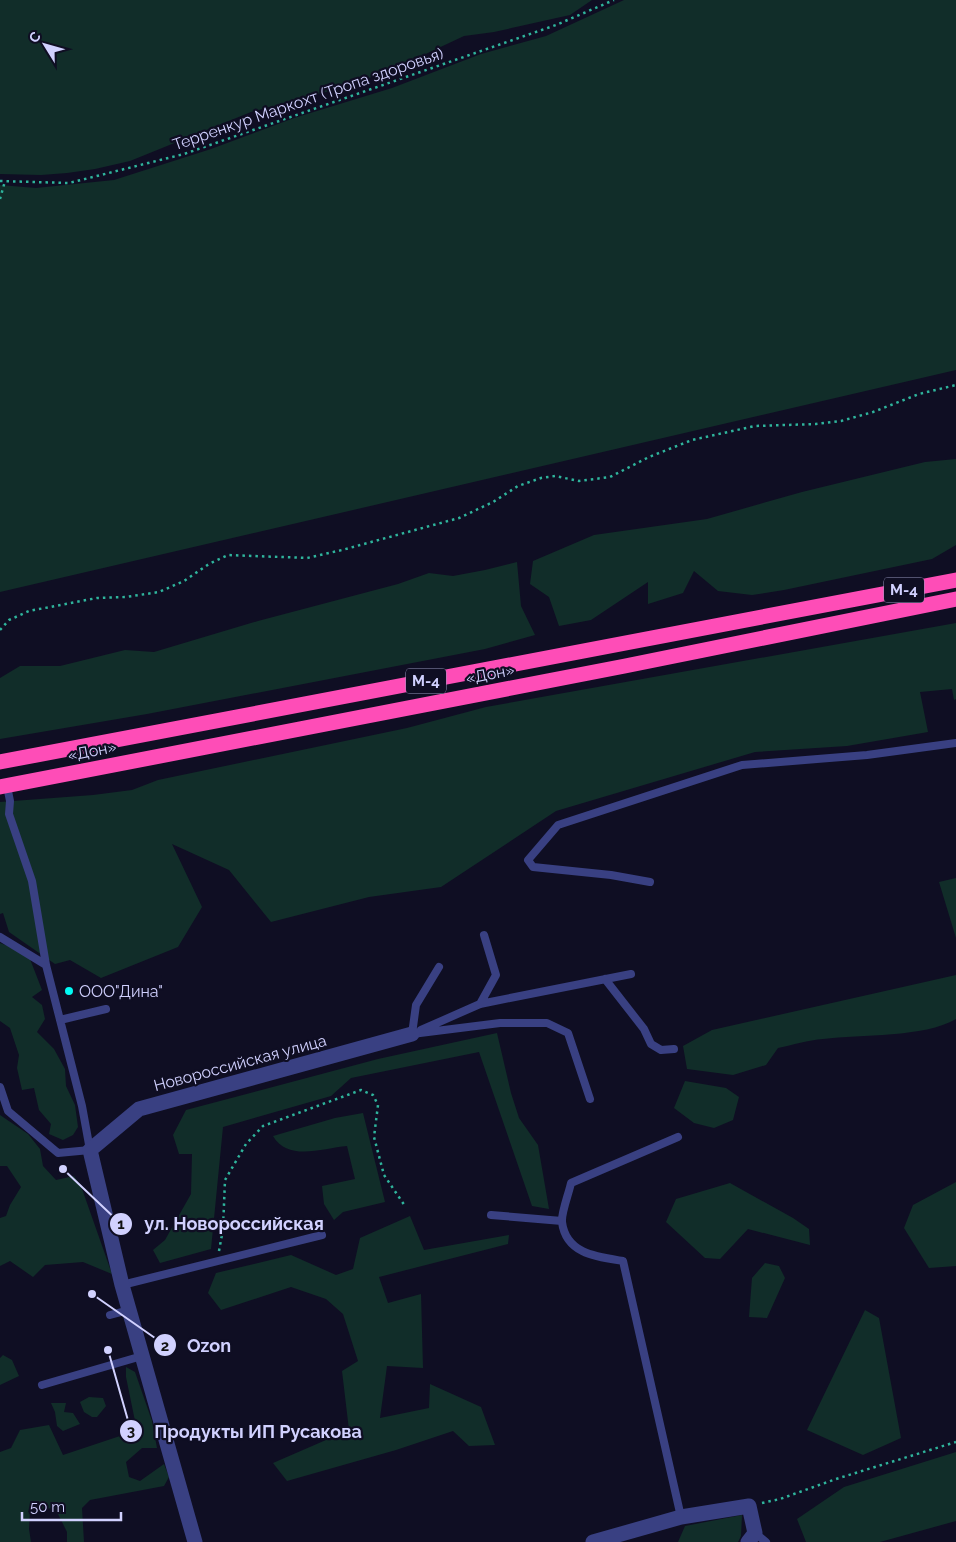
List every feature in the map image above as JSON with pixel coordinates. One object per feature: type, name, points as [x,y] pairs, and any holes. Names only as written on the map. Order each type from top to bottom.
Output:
[{"type":"highway","name":"«Дон»","points":[[0,762],[956,580]]},
{"type":"highway","name":"«Дон»","points":[[4,787],[635,664],[956,599]]},
{"type":"street","name":"Новороссийская улица","points":[[90,1150],[139,1109],[412,1034]]},
{"type":"street","points":[[90,1150],[122,1285],[195,1542]]},
{"type":"street","points":[[593,1542],[681,1517],[749,1506],[756,1539]]},
{"type":"lane","points":[[650,882],[611,875],[533,867],[528,860],[558,825],[742,765],[867,755],[956,742]]},
{"type":"lane","points":[[0,1087],[8,1111],[58,1153],[90,1150],[82,1106],[46,965],[32,881],[9,814],[10,801],[4,787]]},
{"type":"lane","points":[[480,1004],[496,975],[484,935]]},
{"type":"lane","points":[[0,937],[46,965]]},
{"type":"lane","points":[[412,1034],[416,1005],[438,967]]},
{"type":"lane","points":[[412,1034],[480,1004],[631,974]]},
{"type":"lane","points":[[605,979],[644,1029],[651,1044],[661,1050],[674,1049]]},
{"type":"lane","points":[[60,1020],[106,1009]]},
{"type":"lane","points":[[412,1034],[500,1023],[547,1023],[568,1033],[590,1099]]},
{"type":"lane","points":[[678,1137],[571,1183],[562,1220],[568,1241],[591,1256],[623,1261],[681,1517]]},
{"type":"lane","points":[[491,1214],[562,1220]]},
{"type":"lane","points":[[122,1285],[322,1235]]},
{"type":"lane","points":[[110,1315],[129,1310]]},
{"type":"lane","points":[[42,1385],[142,1356]]},
{"type":"path","name":"Терренкур Маркохт (Тропа здоровья)","points":[[0,181],[69,183],[184,154],[556,25],[614,0]]},
{"type":"path","points":[[0,198],[5,181]]},
{"type":"path","points":[[0,630],[9,620],[30,612],[97,598],[126,597],[159,592],[184,581],[209,564],[228,555],[307,558],[342,550],[459,518],[494,502],[518,486],[540,478],[555,476],[578,481],[610,477],[649,457],[692,440],[755,426],[816,424],[841,421],[873,412],[919,394],[956,385]]},
{"type":"path","points":[[217,1260],[223,1229],[225,1180],[246,1144],[263,1126],[361,1090],[373,1095],[378,1105],[374,1137],[376,1146],[384,1175],[405,1206]]},
{"type":"path","points":[[749,1506],[780,1499],[836,1479],[956,1442]]},
{"type":"green space","points":[[0,0],[592,0],[570,15],[494,32],[464,36],[400,66],[369,78],[341,88],[251,112],[130,161],[95,169],[41,175],[0,174]]},
{"type":"green space","points":[[624,0],[956,0],[956,370],[0,592],[0,185],[36,188],[114,180],[211,149],[294,118],[392,88],[481,54],[546,36]]},
{"type":"green space","points":[[956,459],[956,545],[932,559],[752,595],[718,591],[694,571],[683,593],[648,604],[648,582],[591,620],[559,626],[549,597],[530,584],[533,561],[594,535],[707,519],[802,492],[925,462]]},
{"type":"green space","points":[[517,562],[521,606],[535,635],[485,649],[147,714],[0,739],[0,678],[20,666],[60,666],[125,650],[154,652],[258,621],[398,584],[429,573],[453,576]]},
{"type":"green space","points":[[956,623],[956,699],[954,700],[952,689],[920,692],[928,732],[847,746],[755,752],[556,811],[441,887],[369,897],[271,922],[229,870],[172,844],[202,907],[178,947],[101,978],[70,960],[55,964],[9,932],[3,913],[0,914],[0,802],[132,790],[158,780],[407,728],[486,707]]},
{"type":"green space","points":[[956,878],[956,938],[939,882]]},
{"type":"green space","points":[[0,943],[30,959],[42,990],[32,997],[42,1005],[45,1019],[37,1032],[54,1049],[65,1069],[66,1086],[75,1105],[78,1127],[73,1135],[63,1140],[49,1134],[51,1124],[39,1110],[34,1088],[22,1090],[17,1068],[19,1055],[10,1028],[0,1021]]},
{"type":"green space","points":[[956,975],[956,1019],[943,1025],[910,1032],[806,1041],[778,1048],[766,1065],[733,1075],[687,1069],[683,1046],[712,1030]]},
{"type":"green space","points":[[497,1033],[519,1118],[538,1145],[549,1209],[532,1206],[479,1052],[351,1078],[331,1096],[223,1127],[211,1249],[160,1263],[153,1250],[165,1240],[191,1194],[192,1154],[179,1154],[173,1135],[186,1110],[378,1059]]},
{"type":"green space","points":[[685,1081],[726,1088],[739,1097],[733,1120],[714,1128],[694,1123],[674,1108]]},
{"type":"green space","points":[[363,1113],[385,1202],[343,1212],[334,1220],[324,1204],[322,1186],[355,1179],[347,1146],[307,1152],[297,1151],[288,1149],[280,1144],[273,1136],[335,1118]]},
{"type":"green space","points":[[0,1115],[28,1134],[40,1149],[43,1166],[56,1180],[74,1176],[81,1186],[112,1274],[83,1262],[45,1265],[33,1277],[10,1261],[0,1266],[0,1218],[6,1216],[10,1205],[21,1187],[7,1166],[0,1166]]},
{"type":"green space","points":[[956,1182],[956,1266],[929,1268],[904,1228],[913,1205]]},
{"type":"green space","points":[[730,1183],[809,1229],[810,1245],[748,1229],[720,1259],[705,1258],[666,1222],[676,1199]]},
{"type":"green space","points":[[410,1216],[424,1250],[509,1235],[508,1244],[379,1277],[388,1303],[421,1294],[423,1368],[387,1366],[380,1418],[429,1408],[430,1384],[481,1407],[495,1445],[469,1446],[453,1431],[396,1450],[287,1481],[273,1463],[349,1430],[342,1371],[358,1361],[343,1314],[326,1299],[291,1287],[221,1310],[208,1293],[216,1273],[291,1255],[336,1275],[353,1269],[360,1238]]},
{"type":"green space","points":[[765,1263],[779,1266],[785,1278],[767,1318],[749,1317],[752,1278]]},
{"type":"green space","points":[[865,1310],[879,1318],[901,1438],[863,1455],[807,1430]]},
{"type":"green space","points":[[3,1355],[12,1360],[19,1376],[0,1385],[0,1358]]},
{"type":"green space","points":[[126,1367],[135,1372],[152,1421],[157,1448],[142,1448],[126,1462],[129,1477],[140,1481],[164,1464],[169,1477],[164,1486],[90,1500],[82,1508],[84,1542],[67,1542],[67,1532],[55,1508],[30,1510],[29,1529],[31,1542],[0,1542],[0,1452],[11,1448],[20,1430],[49,1425],[63,1455],[123,1435],[135,1421],[126,1377]]},
{"type":"green space","points":[[89,1397],[103,1398],[106,1406],[97,1417],[92,1417],[84,1412],[80,1402]]},
{"type":"green space","points":[[51,1403],[66,1403],[64,1412],[73,1413],[80,1424],[63,1431],[57,1426],[55,1412]]},
{"type":"green space","points":[[956,1452],[956,1521],[880,1542],[806,1542],[797,1519],[844,1487]]},
{"type":"green space","points":[[742,1515],[741,1536],[738,1542],[678,1542],[685,1526]]},
{"type":"place","name":"ООО\"Дина\"","points":[[69,991]]},
{"type":"place","name":"ул. Новороссийская","points":[[63,1169]]},
{"type":"place","name":"Ozon","points":[[92,1294]]},
{"type":"place","name":"Продукты ИП Русакова","points":[[108,1350]]}]
